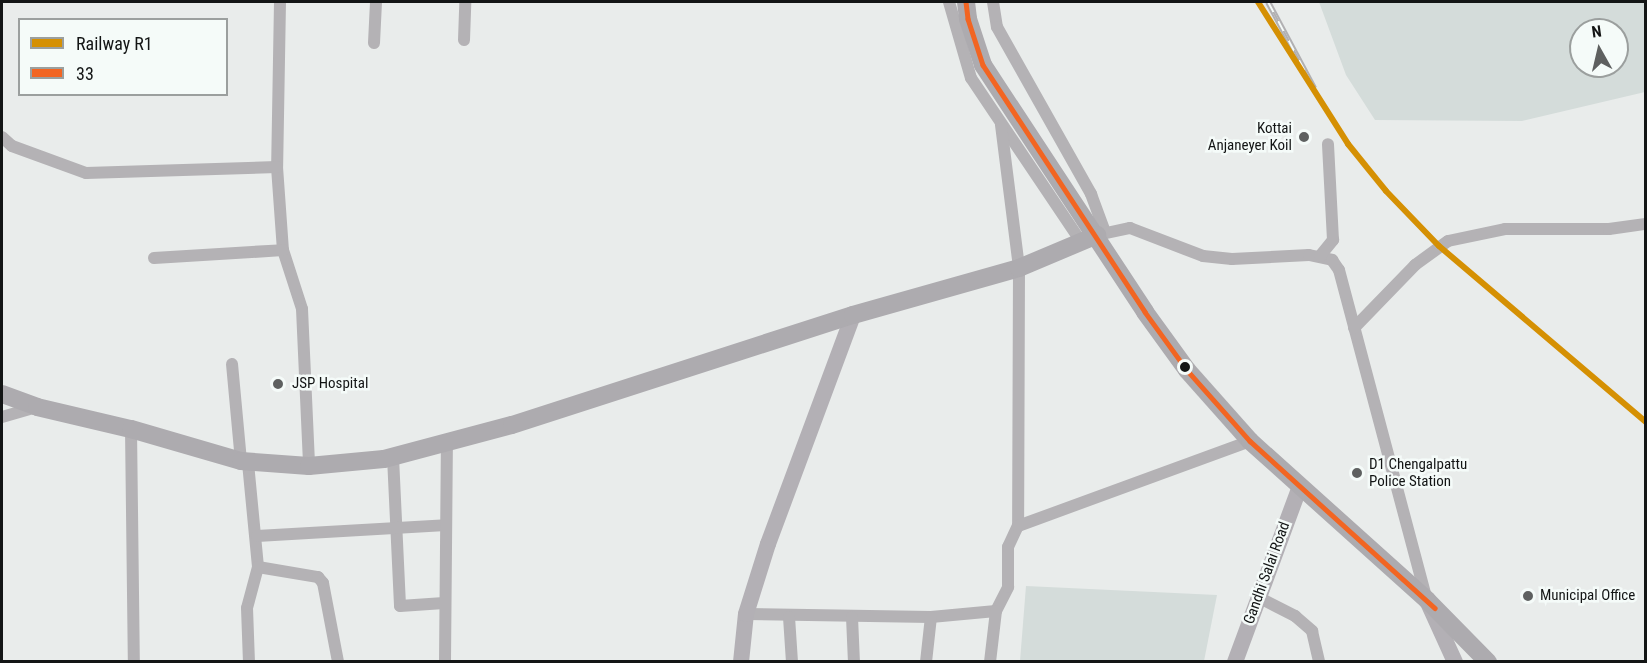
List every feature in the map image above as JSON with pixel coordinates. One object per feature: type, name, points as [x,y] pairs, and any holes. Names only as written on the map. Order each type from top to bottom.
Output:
[{"type":"main road","points":[[966,2],[968,19],[984,64],[1094,236],[1187,370],[1250,441],[1427,600],[1488,662]]},
{"type":"main road","points":[[2,394],[37,407],[131,429],[245,462],[309,465],[393,457],[853,315],[1019,268],[1094,236]]},
{"type":"street","points":[[280,2],[277,167],[283,250],[302,309],[309,465]]},
{"type":"street","points":[[374,43],[376,2]]},
{"type":"street","points":[[464,40],[465,2]]},
{"type":"street","points":[[949,2],[970,78],[1001,125],[1040,177],[1094,236]]},
{"type":"street","points":[[993,2],[997,27],[1091,194],[1094,236]]},
{"type":"street","points":[[990,662],[996,611],[1008,587],[1008,547],[1018,526],[1019,268],[1001,125]]},
{"type":"street","points":[[2,137],[12,146],[86,173],[277,167]]},
{"type":"street","points":[[1320,256],[1333,240],[1328,144]]},
{"type":"street","points":[[1354,328],[1414,266],[1448,241],[1505,229],[1609,229],[1646,224]]},
{"type":"street","points":[[1094,236],[1130,228],[1203,256],[1320,256],[1332,260],[1339,270],[1427,600],[1455,662]]},
{"type":"street","points":[[154,258],[283,250]]},
{"type":"street","points":[[741,662],[746,615],[853,315]]},
{"type":"street","points":[[232,364],[258,536],[258,567],[247,608],[249,662]]},
{"type":"street","points":[[2,417],[37,407]]},
{"type":"street","points":[[131,429],[134,662]]},
{"type":"street","points":[[1018,526],[1250,441]]},
{"type":"street","points":[[445,662],[447,442]]},
{"type":"street","points":[[393,457],[400,606],[444,603]]},
{"type":"street","name":"Gandhi Salai Road","points":[[1235,662],[1300,486]]},
{"type":"street","points":[[258,536],[395,531],[446,525]]},
{"type":"street","points":[[258,567],[318,577],[323,583],[338,662]]},
{"type":"street","points":[[1258,597],[1294,616],[1312,631],[1319,662]]},
{"type":"street","points":[[746,615],[931,617],[996,611]]},
{"type":"street","points":[[789,617],[792,662]]},
{"type":"street","points":[[852,617],[854,662]]},
{"type":"street","points":[[926,662],[931,617]]},
{"type":"shaded area","points":[[1319,2],[1645,2],[1645,92],[1522,121],[1375,120],[1346,75]]},
{"type":"shaded area","points":[[1026,586],[1217,595],[1204,661],[1020,661]]},
{"type":"railway","points":[[1268,2],[1314,88]]},
{"type":"rail line","name":"R1","points":[[1258,2],[1348,144],[1386,191],[1439,246],[1646,422]]},
{"type":"transit line","name":"33","points":[[966,2],[968,19],[983,65],[1145,312],[1187,370],[1250,441],[1435,608]]},
{"type":"place","name":"Kottai Anjaneyer Koil","points":[[1304,137]]},
{"type":"place","name":"JSP Hospital","points":[[278,384]]},
{"type":"place","name":"D1 Chengalpattu Police Station","points":[[1357,473]]},
{"type":"place","name":"Municipal Office","points":[[1528,596]]}]
